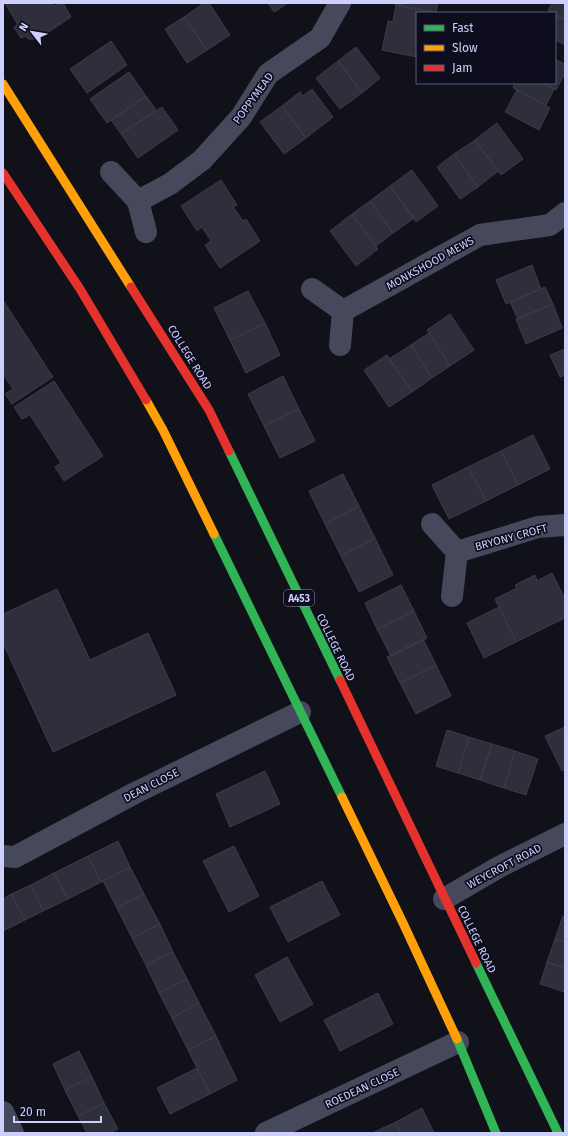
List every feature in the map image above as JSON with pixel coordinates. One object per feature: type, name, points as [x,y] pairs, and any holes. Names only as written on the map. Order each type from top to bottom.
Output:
[{"type":"main road","name":"COLLEGE ROAD","points":[[3,84],[209,410],[558,1133]]},
{"type":"main road","points":[[3,173],[80,289],[163,430],[403,923],[458,1042],[496,1133]]},
{"type":"street","name":"POPPYMEAD","points":[[138,201],[170,184],[202,160],[241,117],[268,74],[320,38],[340,3]]},
{"type":"street","points":[[111,172],[138,201],[146,232]]},
{"type":"street","name":"MONKSHOOD MEWS","points":[[343,311],[480,235],[550,225],[565,213]]},
{"type":"street","points":[[312,289],[343,311],[340,345]]},
{"type":"street","points":[[432,524],[457,552],[452,596]]},
{"type":"street","name":"BRYONY CROFT","points":[[457,552],[538,527],[565,525]]},
{"type":"street","name":"DEAN CLOSE","points":[[3,856],[15,856],[135,793],[300,712]]},
{"type":"street","name":"WEYCROFT ROAD","points":[[444,899],[499,867],[565,834]]},
{"type":"street","name":"ROEDEAN CLOSE","points":[[266,1133],[458,1042]]},
{"type":"street","points":[[3,1112],[13,1133]]},
{"type":"building","points":[[5,3],[52,3],[54,6],[63,3],[71,17],[38,39],[28,39],[26,36],[21,38],[14,27],[18,25]]},
{"type":"building","points":[[204,3],[209,3],[230,35],[207,50],[184,17]]},
{"type":"building","points":[[268,3],[288,3],[274,12]]},
{"type":"building","points":[[390,3],[438,3],[436,12]]},
{"type":"building","points":[[552,3],[565,3],[565,20],[556,16],[556,12],[548,11]]},
{"type":"building","points":[[396,5],[428,12],[416,12],[416,57],[382,50],[388,21],[393,22]]},
{"type":"building","points":[[556,16],[565,20],[565,45],[556,40]]},
{"type":"building","points":[[184,17],[207,50],[187,63],[165,29]]},
{"type":"building","points":[[111,41],[127,65],[87,93],[70,69]]},
{"type":"building","points":[[356,47],[380,78],[362,93],[338,61]]},
{"type":"building","points":[[556,60],[565,64],[565,73],[556,90],[545,84],[556,84]]},
{"type":"building","points":[[338,61],[362,93],[340,109],[316,78]]},
{"type":"building","points":[[129,72],[146,96],[107,123],[90,99]]},
{"type":"building","points":[[515,84],[545,84],[554,89],[546,105],[513,88]]},
{"type":"building","points":[[312,89],[333,117],[306,138],[282,106],[300,92],[303,96]]},
{"type":"building","points":[[517,90],[550,108],[539,130],[505,112]]},
{"type":"building","points":[[146,96],[156,110],[121,134],[111,120]]},
{"type":"building","points":[[282,106],[306,138],[284,154],[260,122]]},
{"type":"building","points":[[162,107],[178,130],[138,158],[121,134]]},
{"type":"building","points":[[497,123],[523,159],[501,175],[475,140]]},
{"type":"building","points":[[475,140],[498,171],[478,187],[454,154]]},
{"type":"building","points":[[454,154],[478,187],[460,199],[437,167]]},
{"type":"building","points":[[412,170],[438,206],[416,222],[390,186]]},
{"type":"building","points":[[221,180],[237,205],[233,207],[243,221],[246,219],[260,241],[220,268],[205,245],[211,241],[202,227],[197,231],[181,206]]},
{"type":"building","points":[[390,186],[414,218],[393,233],[370,201]]},
{"type":"building","points":[[370,201],[393,233],[376,246],[352,214]]},
{"type":"building","points":[[352,214],[378,249],[356,266],[330,231]]},
{"type":"building","points":[[532,265],[541,289],[506,304],[496,280]]},
{"type":"building","points":[[545,287],[553,304],[518,319],[510,302]]},
{"type":"building","points":[[248,291],[265,323],[230,340],[214,308]]},
{"type":"building","points":[[3,300],[53,377],[12,404],[5,394],[13,389],[3,374]]},
{"type":"building","points":[[553,304],[562,328],[526,344],[516,319]]},
{"type":"building","points":[[450,314],[474,350],[450,366],[427,330]]},
{"type":"building","points":[[265,323],[280,355],[246,373],[230,340]]},
{"type":"building","points":[[429,333],[450,366],[432,378],[411,345]]},
{"type":"building","points":[[411,345],[432,378],[412,392],[389,359]]},
{"type":"building","points":[[565,349],[565,375],[560,377],[550,355]]},
{"type":"building","points":[[387,355],[412,392],[389,407],[364,370]]},
{"type":"building","points":[[283,376],[299,409],[264,426],[248,394]]},
{"type":"building","points":[[54,381],[103,456],[64,481],[55,467],[61,463],[30,415],[22,419],[14,407]]},
{"type":"building","points":[[299,409],[315,441],[280,458],[264,426]]},
{"type":"building","points":[[533,435],[550,469],[518,485],[501,451]]},
{"type":"building","points":[[501,451],[518,485],[486,501],[468,467]]},
{"type":"building","points":[[468,467],[486,501],[449,519],[432,485]]},
{"type":"building","points":[[343,474],[359,506],[325,524],[309,491]]},
{"type":"building","points":[[359,506],[375,538],[341,556],[325,524]]},
{"type":"building","points":[[375,538],[393,575],[359,592],[341,556]]},
{"type":"building","points":[[552,573],[565,599],[565,618],[516,642],[495,599],[517,588],[515,585],[535,575],[537,581]]},
{"type":"building","points":[[401,585],[414,611],[377,629],[365,603]]},
{"type":"building","points":[[57,589],[90,660],[148,633],[176,695],[53,752],[3,643],[3,614]]},
{"type":"building","points":[[499,607],[516,642],[484,658],[467,623]]},
{"type":"building","points":[[414,611],[427,638],[391,656],[377,629]]},
{"type":"building","points":[[423,639],[436,665],[400,683],[387,657]]},
{"type":"building","points":[[436,665],[451,696],[416,714],[400,683]]},
{"type":"building","points":[[565,727],[565,769],[562,771],[545,736]]},
{"type":"building","points":[[447,730],[469,737],[458,773],[436,766]]},
{"type":"building","points":[[469,737],[492,744],[480,780],[458,773]]},
{"type":"building","points":[[492,744],[515,751],[504,788],[480,780]]},
{"type":"building","points":[[515,751],[538,759],[526,795],[504,788]]},
{"type":"building","points":[[265,771],[280,804],[230,827],[216,794]]},
{"type":"building","points":[[118,841],[130,867],[101,882],[88,856]]},
{"type":"building","points":[[234,846],[259,896],[229,912],[203,861]]},
{"type":"building","points":[[88,856],[101,882],[68,899],[54,873]]},
{"type":"building","points":[[130,867],[144,894],[117,908],[103,881]]},
{"type":"building","points":[[54,873],[68,899],[43,911],[31,885]]},
{"type":"building","points":[[322,881],[340,915],[288,942],[270,907]]},
{"type":"building","points":[[31,885],[43,911],[25,920],[11,894]]},
{"type":"building","points":[[11,894],[25,920],[3,931],[3,899]]},
{"type":"building","points":[[144,894],[160,924],[132,938],[117,908]]},
{"type":"building","points":[[563,916],[565,917],[565,942],[555,939]]},
{"type":"building","points":[[160,924],[173,952],[146,965],[132,938]]},
{"type":"building","points":[[555,939],[565,942],[565,968],[547,962]]},
{"type":"building","points":[[173,952],[187,979],[159,993],[146,965]]},
{"type":"building","points":[[287,957],[313,1004],[280,1022],[255,975]]},
{"type":"building","points":[[547,962],[565,968],[565,992],[540,984]]},
{"type":"building","points":[[187,979],[199,1003],[172,1018],[159,993]]},
{"type":"building","points":[[378,993],[393,1024],[340,1051],[324,1020]]},
{"type":"building","points":[[199,1003],[216,1036],[188,1050],[172,1018]]},
{"type":"building","points":[[216,1036],[237,1080],[210,1094],[188,1050]]},
{"type":"building","points":[[79,1051],[92,1077],[65,1090],[53,1064]]},
{"type":"building","points":[[197,1068],[210,1094],[170,1114],[157,1088]]},
{"type":"building","points":[[92,1077],[104,1103],[78,1116],[65,1090]]},
{"type":"building","points":[[104,1103],[118,1129],[109,1133],[87,1133],[78,1116]]},
{"type":"building","points":[[422,1108],[434,1133],[401,1133],[396,1122]]},
{"type":"building","points":[[396,1122],[401,1133],[372,1133]]},
{"type":"traffic: fast","points":[[229,451],[340,680]]},
{"type":"traffic: fast","points":[[214,534],[342,797]]},
{"type":"traffic: fast","points":[[476,963],[558,1133]]},
{"type":"traffic: fast","points":[[457,1039],[496,1133]]},
{"type":"traffic: slow","points":[[3,84],[131,287]]},
{"type":"traffic: slow","points":[[146,400],[163,430],[214,534]]},
{"type":"traffic: slow","points":[[342,797],[457,1039]]},
{"type":"traffic: jam","points":[[3,173],[80,289],[146,400]]},
{"type":"traffic: jam","points":[[131,287],[209,410],[229,451]]},
{"type":"traffic: jam","points":[[340,680],[476,963]]}]
